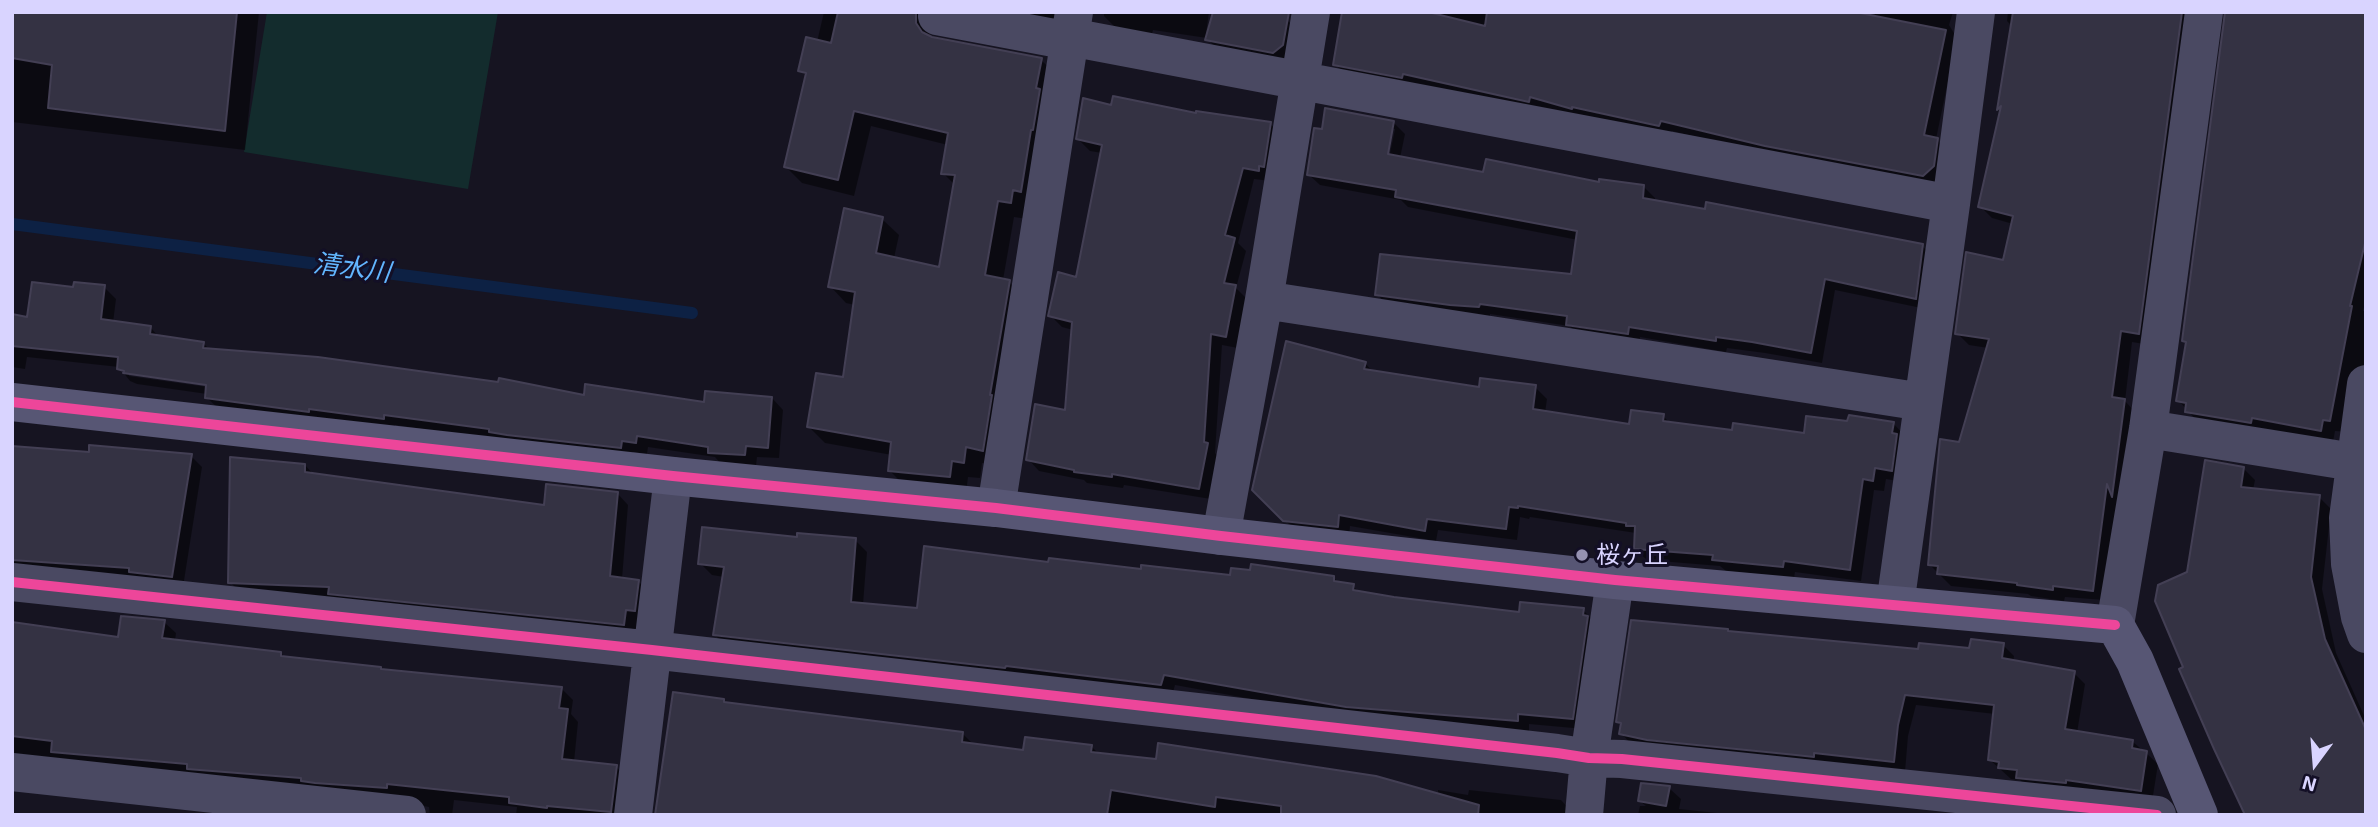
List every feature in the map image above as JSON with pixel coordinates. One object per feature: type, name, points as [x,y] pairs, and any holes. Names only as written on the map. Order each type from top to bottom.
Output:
[{"type":"street","points":[[937,12],[937,16],[1071,30],[1261,75],[1299,78],[1951,204]]},
{"type":"street","points":[[1221,536],[1264,300],[1311,12]]},
{"type":"street","points":[[1895,605],[1976,12]]},
{"type":"street","points":[[2199,815],[2136,661],[2115,625],[2148,429],[2204,12]]},
{"type":"street","points":[[996,508],[1071,30]]},
{"type":"street","points":[[1264,300],[1923,402]]},
{"type":"street","points":[[2366,384],[2360,464],[2348,518],[2350,564],[2366,634]]},
{"type":"street","points":[[12,402],[673,476],[996,508],[1615,580],[2115,625]]},
{"type":"street","points":[[2148,429],[2360,464]]},
{"type":"street","points":[[632,815],[673,476]]},
{"type":"street","points":[[1584,815],[1589,758],[1615,580]]},
{"type":"street","points":[[12,582],[652,650],[1557,752],[1589,758],[1622,759],[2157,815]]},
{"type":"street","points":[[12,772],[407,815]]},
{"type":"green space","points":[[267,12],[498,12],[468,189],[244,152]]},
{"type":"building","points":[[12,12],[237,12],[225,131],[48,108],[52,65],[12,58]]},
{"type":"building","points":[[838,12],[916,12],[916,23],[922,32],[932,37],[1042,58],[1036,88],[1040,89],[1021,192],[1013,190],[1011,203],[998,201],[985,275],[1010,280],[983,451],[966,447],[964,463],[952,461],[950,477],[888,471],[891,442],[807,427],[816,373],[843,377],[855,292],[828,287],[844,208],[883,217],[876,253],[939,267],[955,175],[941,174],[948,133],[854,111],[838,180],[784,167],[806,73],[798,71],[806,37],[831,43]]},
{"type":"building","points":[[1213,12],[1289,12],[1283,45],[1273,53],[1205,40]]},
{"type":"building","points":[[1342,12],[1428,12],[1485,26],[1487,12],[1855,12],[1946,30],[1924,135],[1938,138],[1934,166],[1923,176],[1765,146],[1661,121],[1659,126],[1572,109],[1530,97],[1529,102],[1403,74],[1402,78],[1333,65]]},
{"type":"building","points":[[2013,12],[2182,12],[2139,334],[2121,331],[2112,397],[2125,399],[2112,497],[2107,484],[2093,591],[2053,586],[2053,590],[1937,574],[1938,566],[1928,565],[1940,439],[1959,442],[1989,339],[1955,334],[1966,252],[2003,260],[2013,216],[1978,207],[2001,106],[1997,110]]},
{"type":"building","points":[[2225,12],[2366,12],[2366,239],[2350,306],[2330,421],[2323,420],[2321,431],[2252,418],[2251,423],[2185,412],[2186,403],[2176,401],[2186,342],[2182,341]]},
{"type":"building","points":[[1113,96],[1196,113],[1271,122],[1264,167],[1259,166],[1259,171],[1243,168],[1225,235],[1235,238],[1224,283],[1236,285],[1226,337],[1211,334],[1204,442],[1208,443],[1199,489],[1112,474],[1112,477],[1074,472],[1026,460],[1035,404],[1065,410],[1072,322],[1048,316],[1058,272],[1076,277],[1102,145],[1076,139],[1083,98],[1111,105]]},
{"type":"building","points":[[1325,108],[1394,121],[1388,154],[1483,172],[1486,159],[1599,182],[1599,179],[1644,185],[1643,198],[1705,209],[1706,202],[1923,244],[1916,299],[1825,279],[1811,353],[1752,342],[1716,337],[1716,341],[1629,327],[1628,334],[1566,325],[1567,316],[1480,304],[1479,307],[1450,305],[1375,295],[1380,254],[1571,274],[1577,231],[1395,197],[1396,190],[1307,175],[1314,128],[1322,129]]},
{"type":"building","points":[[32,282],[73,287],[74,282],[105,285],[101,319],[151,326],[150,334],[204,342],[203,348],[318,357],[498,382],[499,378],[584,395],[585,384],[704,402],[705,391],[772,397],[768,448],[746,446],[745,455],[708,453],[708,447],[637,436],[636,443],[622,441],[621,448],[507,435],[489,432],[489,429],[384,415],[384,419],[309,409],[309,412],[205,398],[206,385],[123,373],[124,371],[117,369],[118,357],[12,346],[12,314],[27,317]]},
{"type":"building","points":[[1286,341],[1366,362],[1364,369],[1479,387],[1480,378],[1536,385],[1533,409],[1629,424],[1631,410],[1664,414],[1663,421],[1732,430],[1733,423],[1804,433],[1806,416],[1847,421],[1849,415],[1894,422],[1892,433],[1897,434],[1892,471],[1875,468],[1873,481],[1863,479],[1850,570],[1784,561],[1783,567],[1712,560],[1713,555],[1634,549],[1635,526],[1518,506],[1509,507],[1506,529],[1427,519],[1425,531],[1339,515],[1338,527],[1283,521],[1252,490]]},
{"type":"building","points":[[89,445],[192,454],[172,577],[129,572],[129,568],[12,560],[12,446],[89,452]]},
{"type":"building","points":[[230,457],[305,464],[305,472],[544,505],[546,484],[618,492],[610,576],[639,580],[635,611],[626,610],[624,625],[328,594],[329,587],[228,583]]},
{"type":"building","points":[[2205,460],[2244,467],[2241,487],[2320,495],[2311,577],[2325,639],[2366,730],[2366,815],[2245,815],[2214,749],[2179,669],[2183,667],[2155,601],[2158,585],[2187,572]]},
{"type":"building","points":[[702,527],[797,537],[797,533],[856,538],[851,602],[917,608],[924,546],[1048,562],[1049,558],[1141,569],[1141,565],[1230,575],[1231,568],[1250,570],[1251,564],[1334,576],[1334,581],[1354,584],[1353,590],[1394,597],[1519,612],[1520,602],[1584,608],[1583,615],[1588,616],[1573,719],[1518,714],[1518,721],[1346,707],[1164,675],[1161,685],[713,635],[724,567],[698,564]]},
{"type":"building","points":[[121,616],[165,620],[162,638],[281,652],[281,656],[381,669],[562,687],[559,708],[568,709],[562,759],[617,765],[611,812],[509,803],[509,797],[387,784],[387,788],[315,783],[301,781],[301,778],[187,769],[187,764],[51,752],[52,741],[12,736],[12,622],[118,637]]},
{"type":"building","points":[[1631,620],[1918,649],[1919,643],[1969,648],[1971,639],[2004,643],[2002,658],[2075,671],[2065,729],[2133,740],[2132,748],[2147,751],[2141,791],[2066,780],[2066,783],[2016,778],[2017,770],[1998,768],[1999,762],[1988,760],[1994,705],[1905,695],[1894,762],[1814,753],[1814,757],[1647,740],[1619,734],[1621,723],[1616,722]]},
{"type":"building","points":[[673,692],[724,699],[724,702],[963,732],[962,742],[1023,750],[1025,737],[1092,745],[1091,752],[1156,759],[1158,743],[1376,776],[1479,805],[1478,815],[1281,815],[1281,806],[1216,797],[1215,807],[1111,790],[1107,815],[655,815]]},
{"type":"building","points":[[1641,783],[1670,786],[1666,806],[1638,801]]},
{"type":"waterway","name":"清水川","points":[[12,224],[692,313]]},
{"type":"cycle path","points":[[12,402],[673,476],[996,508],[1615,580],[2115,625]]},
{"type":"cycle path","points":[[12,582],[652,650],[1589,758],[1622,759],[2157,815]]},
{"type":"place","name":"桜ヶ丘","points":[[1582,555]]}]
